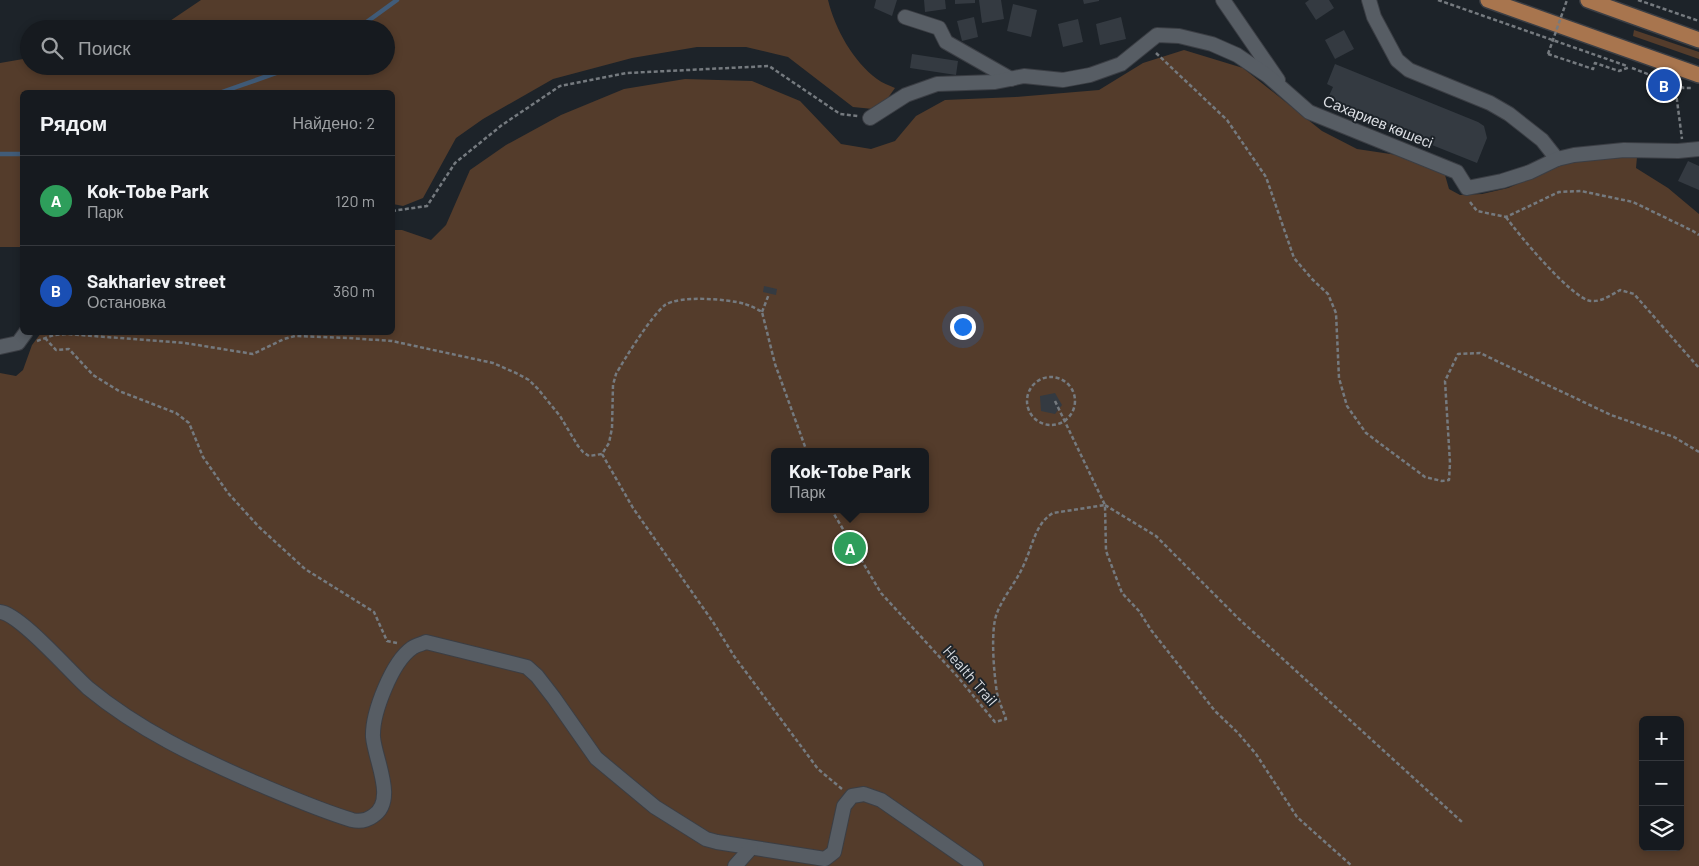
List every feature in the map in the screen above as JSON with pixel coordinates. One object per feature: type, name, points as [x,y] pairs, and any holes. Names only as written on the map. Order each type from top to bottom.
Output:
[{"type":"main road","points":[[1488,0],[1699,75]]},
{"type":"main road","points":[[1588,0],[1699,40]]},
{"type":"street","points":[[1223,0],[1251,38],[1283,88]]},
{"type":"street","points":[[1368,0],[1374,17],[1397,60],[1409,70],[1490,103],[1508,114],[1542,140],[1557,159]]},
{"type":"street","points":[[905,17],[939,28],[946,42],[1011,79]]},
{"type":"street","name":"Сахариев көшесі","points":[[870,118],[906,95],[937,84],[995,82],[1024,76],[1063,80],[1090,75],[1120,64],[1157,35],[1180,36],[1212,44],[1237,55],[1268,76],[1309,112],[1457,172],[1467,188]]},
{"type":"street","points":[[1467,188],[1502,181],[1530,172],[1557,159],[1574,155],[1624,150],[1699,149]]},
{"type":"street","points":[[0,347],[22,338]]},
{"type":"street","points":[[0,612],[4,612],[19,622],[88,688],[130,720],[167,742],[202,760],[298,801],[360,822],[376,815],[381,809],[384,799],[374,739],[374,719],[385,688],[401,658],[413,646],[426,642],[527,667],[543,683],[596,758],[648,802],[706,839],[826,859],[834,852],[844,806],[852,796],[864,794],[881,800],[976,866]]},
{"type":"street","points":[[735,866],[751,848]]},
{"type":"path","points":[[1438,0],[1630,67],[1675,85],[1699,89]]},
{"type":"path","points":[[1567,0],[1548,54],[1592,69],[1595,63],[1619,71],[1630,67]]},
{"type":"path","points":[[1638,0],[1699,21]]},
{"type":"path","points":[[1146,44],[1226,120],[1266,177],[1294,258],[1328,294],[1336,313],[1339,378],[1347,406],[1366,433],[1425,477],[1442,482],[1449,480],[1450,463],[1444,381],[1458,354],[1480,353],[1611,415],[1674,438],[1699,452]]},
{"type":"path","points":[[395,211],[427,206],[456,163],[502,125],[560,86],[626,73],[769,66],[840,114],[870,118]]},
{"type":"path","points":[[1675,85],[1683,150]]},
{"type":"path","points":[[1467,188],[1469,201],[1477,211],[1506,217],[1559,192],[1581,191],[1633,202],[1694,230],[1699,235]]},
{"type":"path","points":[[1506,217],[1518,234],[1570,289],[1590,301],[1602,300],[1620,290],[1634,294],[1699,368]]},
{"type":"path","points":[[769,294],[762,312],[775,364],[806,448]]},
{"type":"path","points":[[80,335],[185,343],[253,354],[284,339],[295,336],[392,341],[506,368],[529,380],[538,389],[560,416],[583,452],[589,456],[602,454],[609,443],[612,428],[613,385],[616,374],[657,312],[667,304],[688,300],[719,300],[744,304],[762,312]]},
{"type":"path","points":[[22,338],[27,343],[54,335]]},
{"type":"path","points":[[46,338],[56,350],[69,349],[93,375],[119,391],[176,412],[189,423],[203,457],[228,493],[259,527],[305,569],[374,612],[387,640],[413,646]]},
{"type":"path","points":[[1042,378],[1059,378],[1067,383],[1072,390],[1075,398],[1074,406],[1071,414],[1065,421],[1049,425],[1034,419],[1030,413],[1027,397],[1030,389],[1042,378]]},
{"type":"path","points":[[1055,401],[1105,506],[1106,551],[1122,593],[1140,611],[1151,630],[1215,711],[1256,754],[1297,817],[1352,866]]},
{"type":"path","points":[[602,454],[633,508],[713,622],[734,656],[818,769],[852,796]]},
{"type":"path","points":[[1105,506],[1156,536],[1239,619],[1462,822]]},
{"type":"path","name":"Health Trail","points":[[834,513],[881,593],[957,676],[995,722],[1006,719],[997,693],[993,641],[997,612],[1024,566],[1037,529],[1053,513],[1105,506]]},
{"type":"shaded area","points":[[201,0],[828,0],[840,33],[853,54],[868,72],[883,83],[895,88],[885,102],[873,109],[853,107],[788,57],[746,47],[697,47],[632,58],[553,79],[483,119],[456,138],[423,198],[403,206],[395,204],[395,90],[20,90],[20,247],[0,247],[0,63],[20,60],[20,75],[395,75],[395,20],[171,20]]},
{"type":"shaded area","points":[[1634,30],[1699,52],[1699,59],[1633,36]]},
{"type":"shaded area","points":[[1184,50],[1243,68],[1322,131],[1357,149],[1417,158],[1432,164],[1445,175],[1449,189],[1460,195],[1482,194],[1508,188],[1570,161],[1637,157],[1636,168],[1668,188],[1699,214],[1699,866],[0,866],[0,373],[16,376],[23,370],[32,345],[40,335],[395,335],[395,230],[402,230],[431,240],[446,225],[470,170],[506,145],[561,115],[624,89],[685,79],[752,81],[800,101],[841,144],[871,149],[895,141],[916,116],[945,100],[1015,97],[1099,90],[1143,63]]},
{"type":"building","points":[[876,0],[897,0],[892,16],[874,8]]},
{"type":"building","points":[[924,0],[945,0],[946,9],[925,12]]},
{"type":"building","points":[[955,0],[975,0],[975,3],[955,4]]},
{"type":"building","points":[[979,0],[1001,0],[1004,19],[982,23]]},
{"type":"building","points":[[1083,0],[1099,0],[1099,1],[1084,4]]},
{"type":"building","points":[[1309,0],[1329,0],[1334,8],[1316,20],[1305,3]]},
{"type":"building","points":[[1013,4],[1037,10],[1031,37],[1007,31]]},
{"type":"building","points":[[974,17],[978,37],[962,41],[957,21]]},
{"type":"building","points":[[1121,17],[1126,39],[1100,45],[1096,24]]},
{"type":"building","points":[[1078,19],[1083,42],[1063,47],[1058,24]]},
{"type":"building","points":[[1344,30],[1354,49],[1335,59],[1325,40]]},
{"type":"building","points":[[912,54],[958,61],[956,75],[910,68]]},
{"type":"building","points":[[1335,64],[1484,126],[1487,138],[1477,163],[1342,109],[1344,104],[1328,98],[1333,87],[1327,84]]},
{"type":"building","points":[[1688,161],[1699,166],[1699,190],[1678,181]]},
{"type":"building","points":[[764,286],[777,289],[776,295],[763,292]]},
{"type":"building","points":[[1055,393],[1062,405],[1055,414],[1041,411],[1040,396]]},
{"type":"waterway","points":[[369,20],[397,0]]},
{"type":"waterway","points":[[228,90],[270,75]]},
{"type":"waterway","points":[[0,154],[20,154]]},
{"type":"place","name":"Sakhariev street","points":[[1664,85]]},
{"type":"place","name":"Kok-Tobe Park","points":[[850,548]]}]
